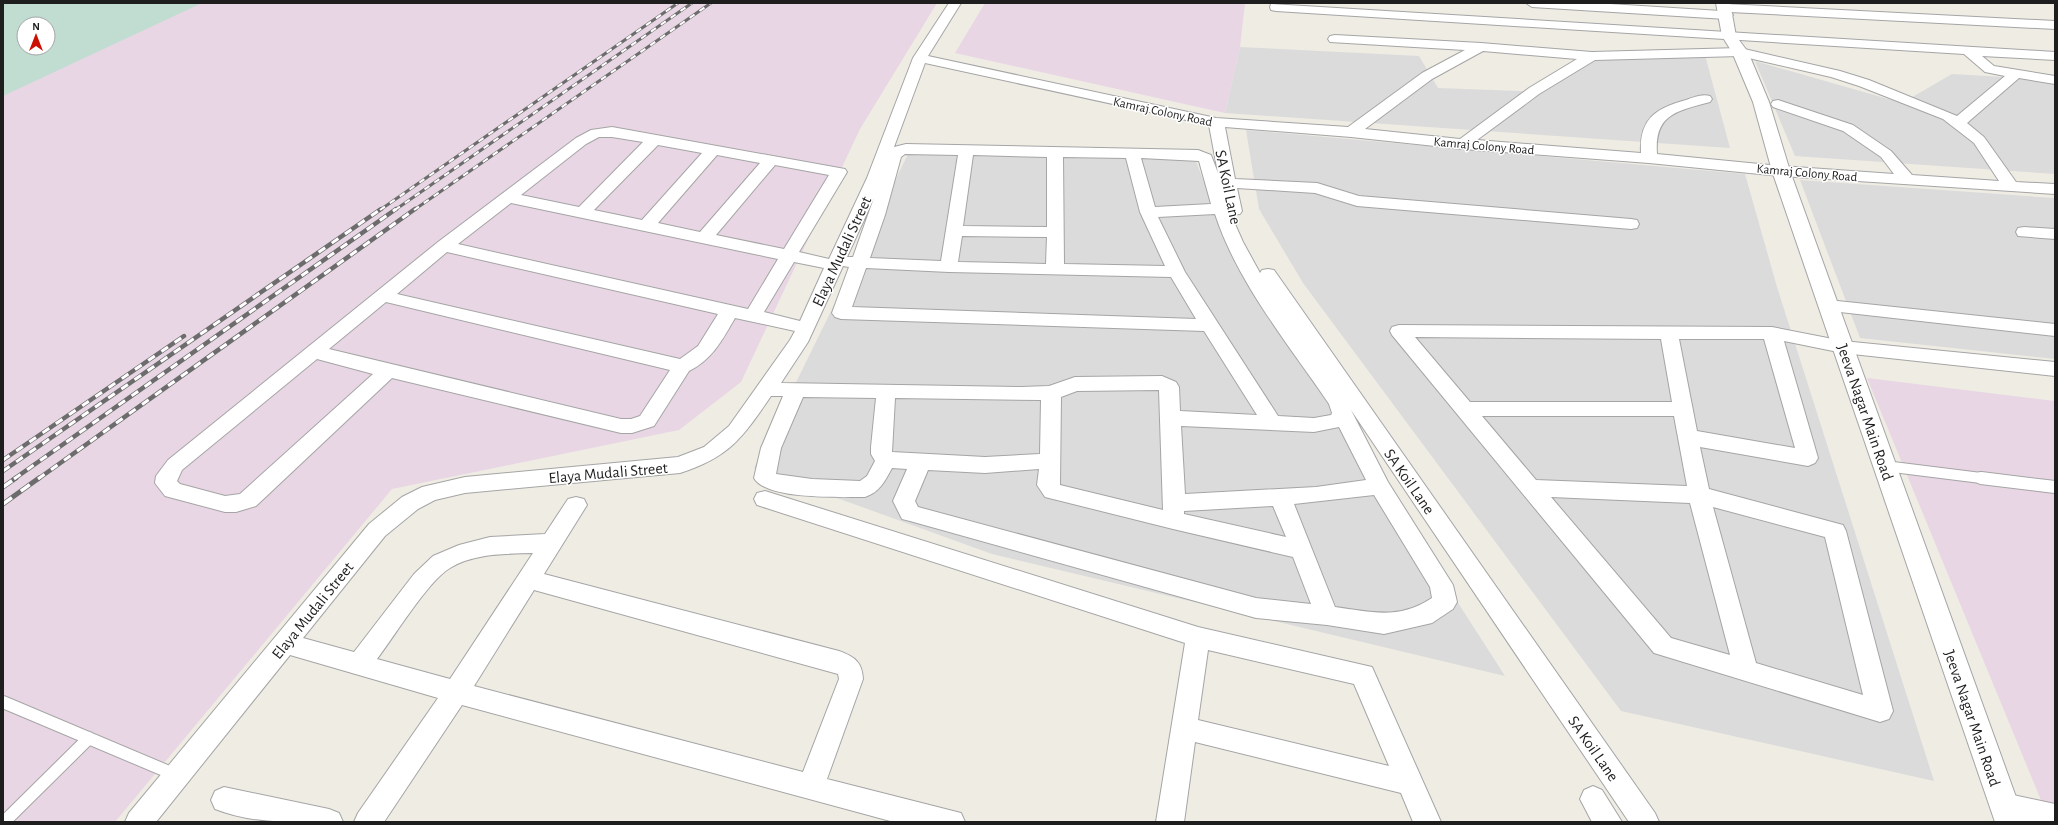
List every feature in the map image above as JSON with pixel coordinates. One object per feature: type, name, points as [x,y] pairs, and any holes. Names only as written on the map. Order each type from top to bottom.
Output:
[{"type":"street","name":"Elaya Mudali Street","points":[[139,822],[377,530],[417,500],[430,493],[466,485],[680,465],[711,452],[736,431],[799,342],[875,178],[920,58],[955,3]]},
{"type":"street","points":[[1532,3],[1725,9],[2055,25]]},
{"type":"street","points":[[1914,3],[1930,18]]},
{"type":"street","points":[[1276,7],[1735,44],[1968,51],[2055,56]]},
{"type":"street","name":"Jeeva Nagar Main Road","points":[[1725,9],[1735,44],[1761,102],[1781,171],[2007,814]]},
{"type":"street","points":[[1335,39],[1481,47],[1592,56],[1735,44],[1864,83],[1948,116],[1979,140],[2010,185]]},
{"type":"street","points":[[1350,132],[1427,76],[1481,47]]},
{"type":"street","points":[[1968,51],[1990,69],[2055,80]]},
{"type":"street","points":[[1462,144],[1534,91],[1592,56]]},
{"type":"street","name":"Kamraj Colony Road","points":[[920,58],[1216,122],[1350,132],[1462,144],[1649,158],[1781,171],[1908,180],[2053,186]]},
{"type":"street","points":[[1958,123],[2015,74]]},
{"type":"street","points":[[1649,158],[1646,141],[1651,125],[1669,108],[1704,99]]},
{"type":"street","points":[[1778,104],[1848,128],[1886,154],[1908,180]]},
{"type":"street","name":"SA Koil Lane","points":[[1216,122],[1238,231],[1646,822]]},
{"type":"street","points":[[388,371],[248,500],[236,504],[225,504],[173,490],[166,483],[167,476],[175,465],[444,246],[581,141],[596,133],[612,132],[839,172],[753,315]]},
{"type":"street","points":[[582,212],[655,140]]},
{"type":"street","points":[[921,462],[904,501],[910,513],[1256,608],[1327,615],[1384,624],[1424,616],[1445,602],[1441,586],[1380,486],[1338,403],[1272,305],[1234,242],[1221,209],[1206,158],[1203,156],[1055,151],[906,149],[897,152],[860,262],[841,312],[1209,325]]},
{"type":"street","points":[[646,226],[713,150]]},
{"type":"street","points":[[949,267],[966,150]]},
{"type":"street","points":[[1055,151],[1055,269]]},
{"type":"street","points":[[1132,153],[1148,212],[1176,272],[1272,423]]},
{"type":"street","points":[[704,238],[771,160]]},
{"type":"street","points":[[1228,183],[1317,188],[1357,201],[1631,224]]},
{"type":"street","points":[[508,197],[789,256],[835,263],[860,262],[949,267],[1176,272]]},
{"type":"street","points":[[1148,212],[1221,209]]},
{"type":"street","points":[[954,231],[1054,232]]},
{"type":"street","points":[[2024,232],[2055,234]]},
{"type":"street","points":[[444,246],[806,328]]},
{"type":"street","points":[[383,296],[682,366],[692,363],[700,356],[730,310]]},
{"type":"street","points":[[1828,306],[2055,330]]},
{"type":"street","points":[[1530,488],[1699,495],[1835,532],[1880,711],[1663,646],[1530,488],[1399,331],[1772,334],[1843,347],[2055,369]]},
{"type":"street","points":[[1669,333],[1699,495],[1746,671]]},
{"type":"street","points":[[1688,437],[1808,458],[1772,334]]},
{"type":"street","points":[[314,352],[621,426],[632,426],[647,420],[682,366]]},
{"type":"street","points":[[765,389],[795,391],[1051,393],[1075,384],[1162,382],[1169,387],[1173,511]]},
{"type":"street","points":[[795,391],[771,448],[765,478],[768,482],[865,489],[875,481],[886,459]]},
{"type":"street","points":[[886,392],[881,447],[881,454],[886,459],[985,465],[1050,461]]},
{"type":"street","points":[[1051,393],[1050,461],[1048,485],[1053,491],[1173,511],[1302,550]]},
{"type":"street","points":[[1464,409],[1684,409]]},
{"type":"street","points":[[1171,418],[1314,425],[1337,421],[1343,415]]},
{"type":"street","points":[[1173,511],[1380,486]]},
{"type":"street","points":[[1281,498],[1327,615]]},
{"type":"street","points":[[765,499],[1198,637],[1363,675],[1427,822]]},
{"type":"street","points":[[368,822],[456,692],[576,506]]},
{"type":"street","points":[[359,664],[422,581],[441,562],[459,554],[490,546],[551,543]]},
{"type":"street","points":[[528,579],[839,662],[850,668],[851,679],[811,787]]},
{"type":"street","points":[[1170,822],[1198,637]]},
{"type":"street","points":[[284,643],[456,692],[811,787],[912,818],[951,822]]},
{"type":"street","points":[[1185,728],[1410,783]]},
{"type":"street","points":[[1593,799],[1608,822]]},
{"type":"street","points":[[224,800],[329,822]]},
{"type":"street","points":[[2007,814],[2055,817]]},
{"type":"lane","points":[[1885,466],[2055,487]]},
{"type":"lane","points":[[3,702],[177,776]]},
{"type":"lane","points":[[4,822],[89,738]]},
{"type":"shaded area","points":[[3,3],[937,3],[860,129],[741,382],[679,430],[392,489],[115,822],[3,822]]},
{"type":"shaded area","points":[[985,3],[1245,3],[1240,47],[1225,113],[955,53]]},
{"type":"shaded area","points":[[1240,47],[1419,56],[1438,88],[1543,92],[1593,61],[1705,55],[1730,148],[1225,113]]},
{"type":"shaded area","points":[[1755,61],[1902,103],[1952,74],[2055,80],[2055,174],[1795,156]]},
{"type":"shaded area","points":[[1246,130],[1745,174],[1777,287],[1934,781],[1621,711],[1303,283],[1259,209]]},
{"type":"shaded area","points":[[912,146],[1192,151],[1229,246],[1505,676],[992,554],[754,468]]},
{"type":"shaded area","points":[[1800,180],[2055,198],[2055,359],[1860,338]]},
{"type":"shaded area","points":[[1867,378],[2055,401],[2055,822],[2050,822]]},
{"type":"green space","points":[[3,3],[202,3],[3,96]]},
{"type":"railway","points":[[380,210],[678,3]]},
{"type":"railway","points":[[395,210],[692,3]]},
{"type":"railway","points":[[414,210],[711,3]]},
{"type":"railway","points":[[3,471],[381,209]]},
{"type":"railway","points":[[14,479],[396,209]]},
{"type":"railway","points":[[38,479],[415,209]]},
{"type":"railway","points":[[3,460],[184,336]]},
{"type":"railway","points":[[3,487],[16,478]]},
{"type":"railway","points":[[3,504],[39,478]]}]
